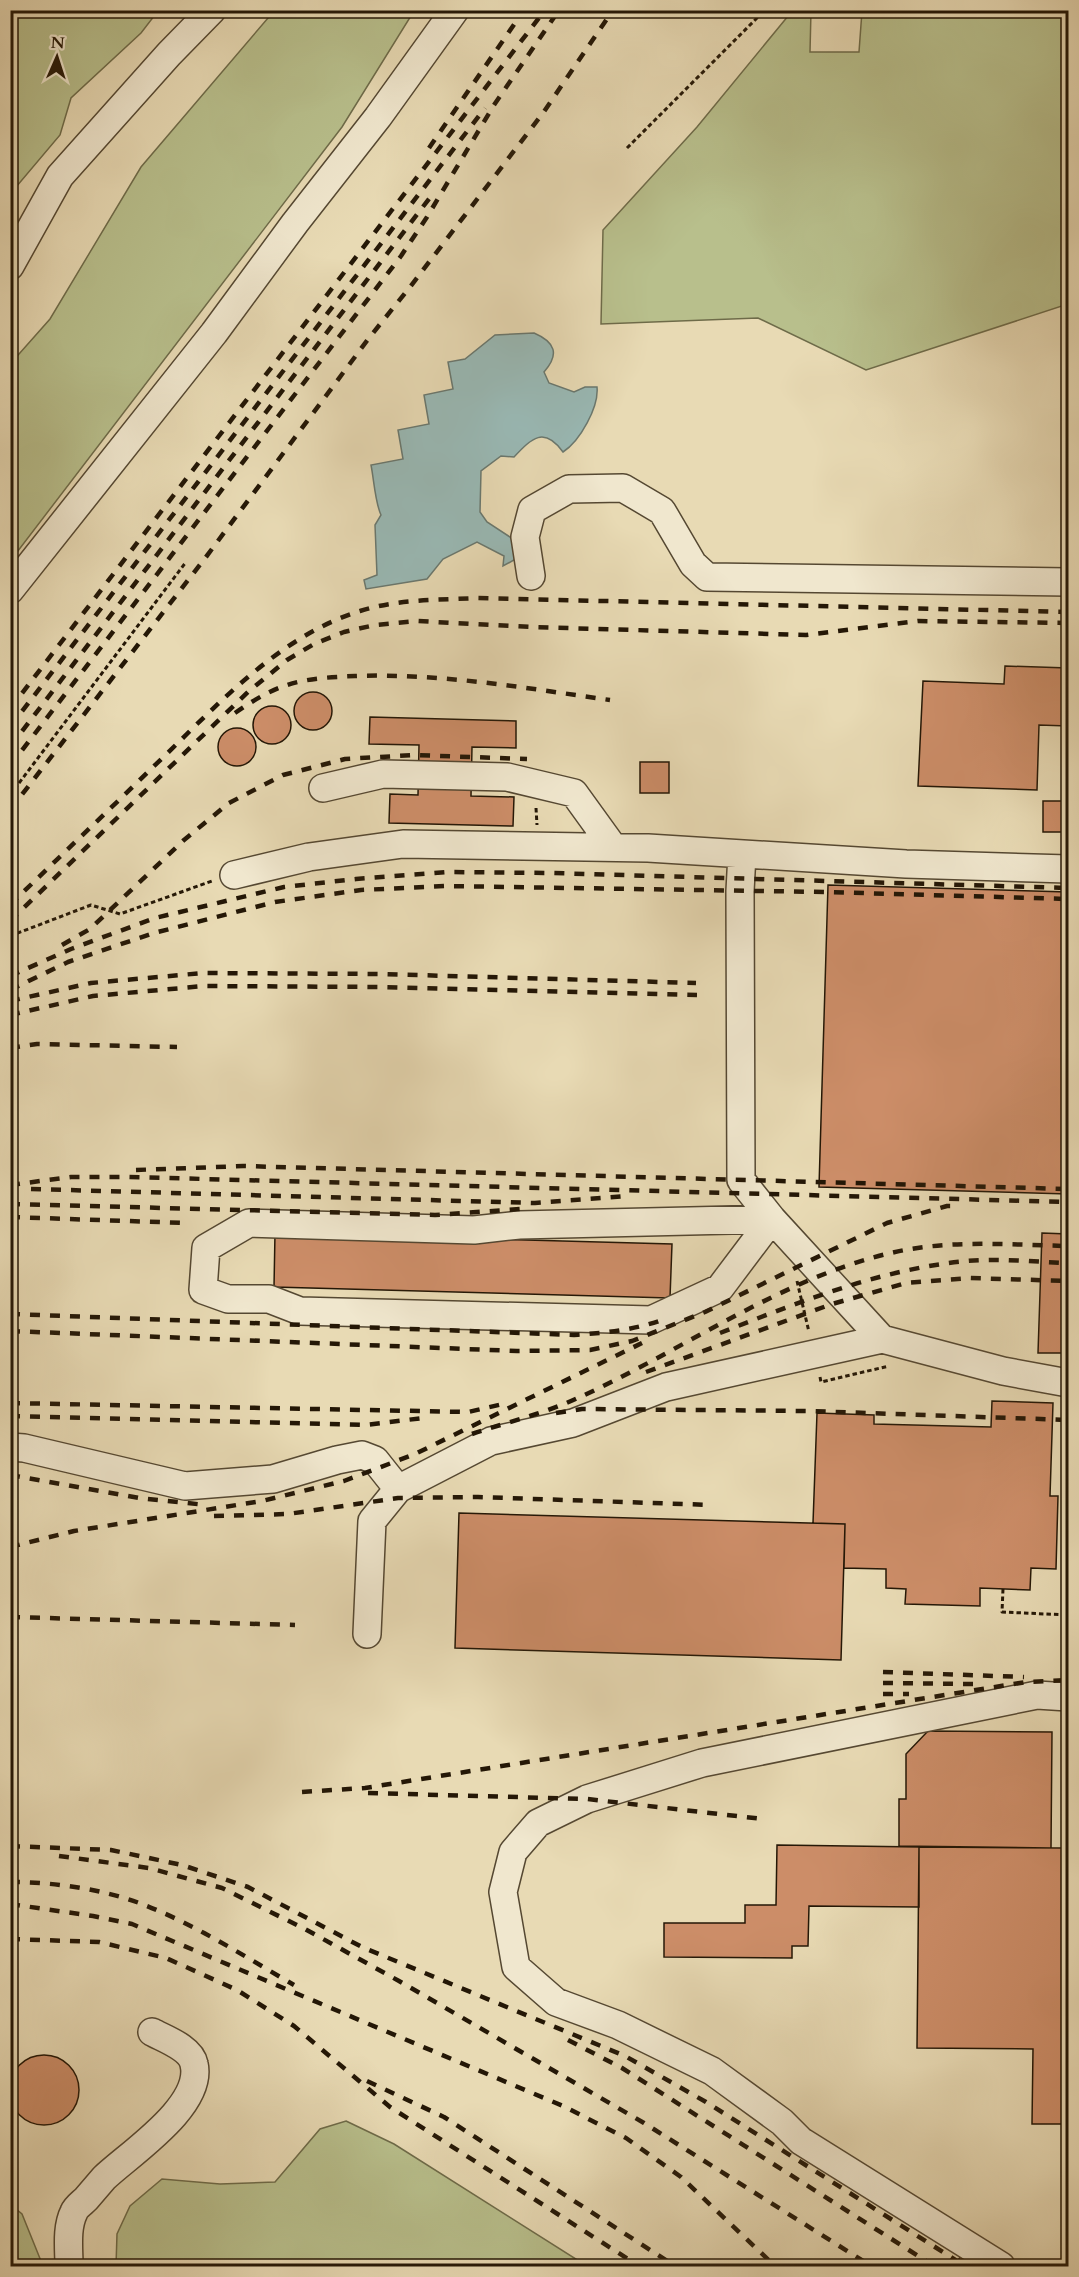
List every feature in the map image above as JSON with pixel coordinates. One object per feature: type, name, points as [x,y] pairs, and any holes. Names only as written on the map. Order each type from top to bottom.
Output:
[{"type":"lane","points":[[10,266],[60,176],[212,10]]},
{"type":"lane","points":[[10,590],[214,333],[295,223],[378,117],[455,10]]},
{"type":"lane","points":[[531,576],[525,537],[532,510],[570,489],[623,488],[662,511],[693,564],[707,577],[1068,582]]},
{"type":"lane","points":[[323,788],[382,774],[507,777],[574,793],[614,847]]},
{"type":"lane","points":[[234,876],[309,857],[402,844],[614,847],[906,864],[1068,869]]},
{"type":"lane","points":[[742,854],[740,891],[741,1180],[772,1218],[882,1339]]},
{"type":"lane","points":[[772,1218],[720,1288],[651,1320],[300,1311],[269,1299],[228,1299],[203,1290],[206,1248],[249,1223],[474,1230],[519,1225],[772,1218]]},
{"type":"lane","points":[[367,1634],[372,1521],[398,1489],[490,1441],[573,1423],[666,1387],[882,1339],[1004,1371],[1068,1383]]},
{"type":"lane","points":[[10,1447],[24,1448],[185,1486],[273,1479],[362,1455],[375,1460],[398,1489]]},
{"type":"lane","points":[[1000,2266],[801,2141],[782,2122],[712,2071],[618,2025],[555,2002],[516,1967],[503,1892],[513,1852],[538,1823],[587,1799],[702,1763],[1037,1695],[1068,1697]]},
{"type":"lane","points":[[69,2266],[69,2227],[74,2211],[104,2178],[153,2138],[176,2114],[194,2080],[194,2064],[188,2054],[152,2032]]},
{"type":"path","points":[[627,148],[765,10]]},
{"type":"path","points":[[10,795],[186,562]]},
{"type":"path","points":[[10,936],[91,905],[120,914],[214,880],[234,876]]},
{"type":"path","points":[[1003,1589],[1002,1612],[1068,1615]]},
{"type":"green space","points":[[11,10],[158,11],[141,33],[71,98],[60,135],[11,193]]},
{"type":"green space","points":[[793,10],[811,11],[810,52],[859,52],[862,11],[1068,11],[1068,304],[866,370],[758,318],[601,324],[603,230],[697,127]]},
{"type":"green space","points":[[274,11],[414,11],[342,127],[11,560],[11,363],[50,319],[141,167]]},
{"type":"green space","points":[[346,2121],[394,2144],[587,2266],[116,2266],[117,2234],[130,2206],[162,2179],[220,2184],[275,2182],[320,2129]]},
{"type":"green space","points":[[10,2204],[22,2214],[43,2266],[11,2266]]},
{"type":"water","points":[[534,333],[547,340],[553,349],[552,360],[544,372],[549,383],[574,392],[585,387],[597,387],[597,395],[592,413],[582,432],[563,452],[550,439],[538,438],[532,440],[514,457],[501,456],[481,471],[480,512],[487,522],[510,537],[518,548],[514,560],[503,566],[504,556],[477,542],[443,559],[427,579],[366,589],[364,580],[377,575],[375,525],[381,515],[371,465],[403,459],[398,430],[429,424],[424,395],[453,389],[448,362],[465,359],[495,335]]},
{"type":"building","points":[[1005,666],[1068,668],[1068,726],[1039,725],[1037,790],[918,786],[923,681],[1004,684]]},
{"type":"building","points":[[313,692],[320,693],[326,698],[331,704],[331,718],[326,724],[320,729],[313,730],[306,729],[300,724],[295,718],[294,711],[295,704],[300,698],[306,693]]},
{"type":"building","points":[[272,706],[279,707],[285,712],[290,718],[290,732],[285,738],[279,743],[272,744],[265,743],[259,738],[254,732],[253,725],[254,718],[259,712],[265,707]]},
{"type":"building","points":[[370,717],[516,721],[516,748],[472,747],[471,796],[514,797],[513,826],[389,823],[390,794],[418,795],[419,745],[369,744]]},
{"type":"building","points":[[237,728],[244,729],[250,734],[255,740],[255,754],[250,760],[244,765],[237,766],[230,765],[224,760],[219,754],[218,747],[219,740],[224,734],[230,729]]},
{"type":"building","points":[[640,762],[669,762],[669,793],[640,793]]},
{"type":"building","points":[[1043,801],[1068,801],[1068,832],[1043,832]]},
{"type":"building","points":[[828,885],[1068,892],[1068,1194],[819,1187]]},
{"type":"building","points":[[275,1233],[672,1244],[670,1298],[274,1287]]},
{"type":"building","points":[[1042,1233],[1068,1234],[1068,1353],[1038,1353]]},
{"type":"building","points":[[992,1401],[1053,1403],[1050,1496],[1058,1496],[1056,1569],[1031,1568],[1030,1590],[980,1588],[980,1606],[905,1604],[906,1589],[886,1588],[886,1569],[844,1568],[845,1524],[813,1523],[817,1413],[874,1415],[874,1424],[991,1427]]},
{"type":"building","points":[[459,1513],[845,1524],[841,1660],[455,1648]]},
{"type":"building","points":[[928,1731],[1052,1732],[1051,1848],[899,1846],[899,1799],[906,1799],[906,1754]]},
{"type":"building","points":[[777,1845],[919,1847],[919,1907],[809,1906],[808,1946],[792,1946],[792,1958],[664,1957],[664,1923],[745,1923],[745,1905],[776,1905]]},
{"type":"building","points":[[919,1847],[1068,1848],[1068,2124],[1032,2124],[1033,2049],[917,2048]]},
{"type":"building","points":[[44,2055],[57,2058],[69,2065],[76,2077],[79,2090],[76,2103],[69,2115],[57,2122],[44,2125],[31,2122],[19,2115],[12,2103],[9,2090],[12,2077],[19,2065],[31,2058]]},
{"type":"building","points":[[965,2250],[989,2266],[954,2266]]},
{"type":"railway","points":[[429,148],[524,10]]},
{"type":"railway","points":[[10,709],[545,10]]},
{"type":"railway","points":[[10,810],[206,557],[369,338],[543,113],[613,10]]},
{"type":"railway","points":[[10,766],[401,256],[494,105],[557,13]]},
{"type":"railway","points":[[10,727],[485,108]]},
{"type":"railway","points":[[10,747],[435,191]]},
{"type":"railway","points":[[10,905],[247,678],[300,638],[329,623],[374,607],[403,602],[477,598],[1068,612]]},
{"type":"railway","points":[[10,921],[248,692],[287,660],[314,644],[344,632],[375,625],[417,621],[531,627],[806,635],[918,621],[1068,623]]},
{"type":"railway","points":[[235,713],[253,701],[287,685],[312,679],[355,676],[451,679],[610,700]]},
{"type":"railway","points":[[62,945],[90,929],[184,840],[229,803],[283,775],[345,759],[414,755],[527,759]]},
{"type":"railway","points":[[10,976],[71,949],[155,918],[284,887],[356,879],[447,872],[552,873],[1068,888]]},
{"type":"railway","points":[[10,990],[68,962],[154,933],[275,902],[361,890],[445,886],[825,892],[1068,899]]},
{"type":"railway","points":[[10,1001],[91,983],[203,973],[380,974],[696,983]]},
{"type":"railway","points":[[10,1015],[93,996],[204,986],[380,987],[697,995]]},
{"type":"railway","points":[[10,1048],[37,1044],[177,1047]]},
{"type":"railway","points":[[136,1170],[243,1166],[1068,1189]]},
{"type":"railway","points":[[10,1185],[71,1177],[129,1177],[1068,1202]]},
{"type":"railway","points":[[31,1189],[535,1203],[628,1196]]},
{"type":"railway","points":[[10,1204],[435,1215],[520,1209]]},
{"type":"railway","points":[[10,1331],[517,1351],[590,1350],[632,1341],[705,1312],[887,1223],[947,1206],[959,1206]]},
{"type":"railway","points":[[10,1217],[186,1223]]},
{"type":"railway","points":[[472,1434],[571,1401],[612,1382],[776,1295],[861,1261],[905,1250],[946,1245],[1068,1246]]},
{"type":"railway","points":[[720,1333],[841,1288],[903,1271],[979,1260],[1068,1263]]},
{"type":"railway","points":[[646,1372],[832,1304],[906,1283],[969,1278],[1068,1281]]},
{"type":"railway","points":[[10,1314],[574,1335],[619,1330],[662,1320]]},
{"type":"railway","points":[[10,1547],[74,1531],[262,1501],[344,1481],[415,1454],[642,1343]]},
{"type":"railway","points":[[10,1403],[468,1412],[507,1403]]},
{"type":"railway","points":[[556,1413],[582,1409],[809,1411],[1068,1420]]},
{"type":"railway","points":[[10,1416],[365,1425],[423,1418]]},
{"type":"railway","points":[[10,1475],[139,1498],[206,1505]]},
{"type":"railway","points":[[214,1516],[288,1514],[398,1498],[478,1497],[711,1505]]},
{"type":"railway","points":[[10,1617],[295,1625]]},
{"type":"railway","points":[[883,1672],[1024,1677]]},
{"type":"railway","points":[[302,1792],[365,1788],[1026,1682],[1068,1680]]},
{"type":"railway","points":[[883,1683],[973,1684]]},
{"type":"railway","points":[[883,1694],[909,1694]]},
{"type":"railway","points":[[368,1793],[587,1799],[763,1819]]},
{"type":"railway","points":[[10,1846],[111,1850],[182,1865],[248,1887],[362,1947],[625,2056],[706,2102],[965,2266]]},
{"type":"railway","points":[[59,1856],[149,1868],[222,1888],[305,1929],[644,2123],[871,2266]]},
{"type":"railway","points":[[10,1882],[78,1887],[142,1904],[201,1931],[294,1985]]},
{"type":"railway","points":[[10,1904],[132,1924],[563,2106],[626,2138],[681,2177],[775,2266]]},
{"type":"railway","points":[[10,1939],[99,1942],[166,1958],[237,1990],[294,2026],[390,2107],[639,2266]]},
{"type":"railway","points":[[568,2040],[622,2068],[934,2266]]},
{"type":"railway","points":[[367,2081],[444,2117],[675,2266]]}]
